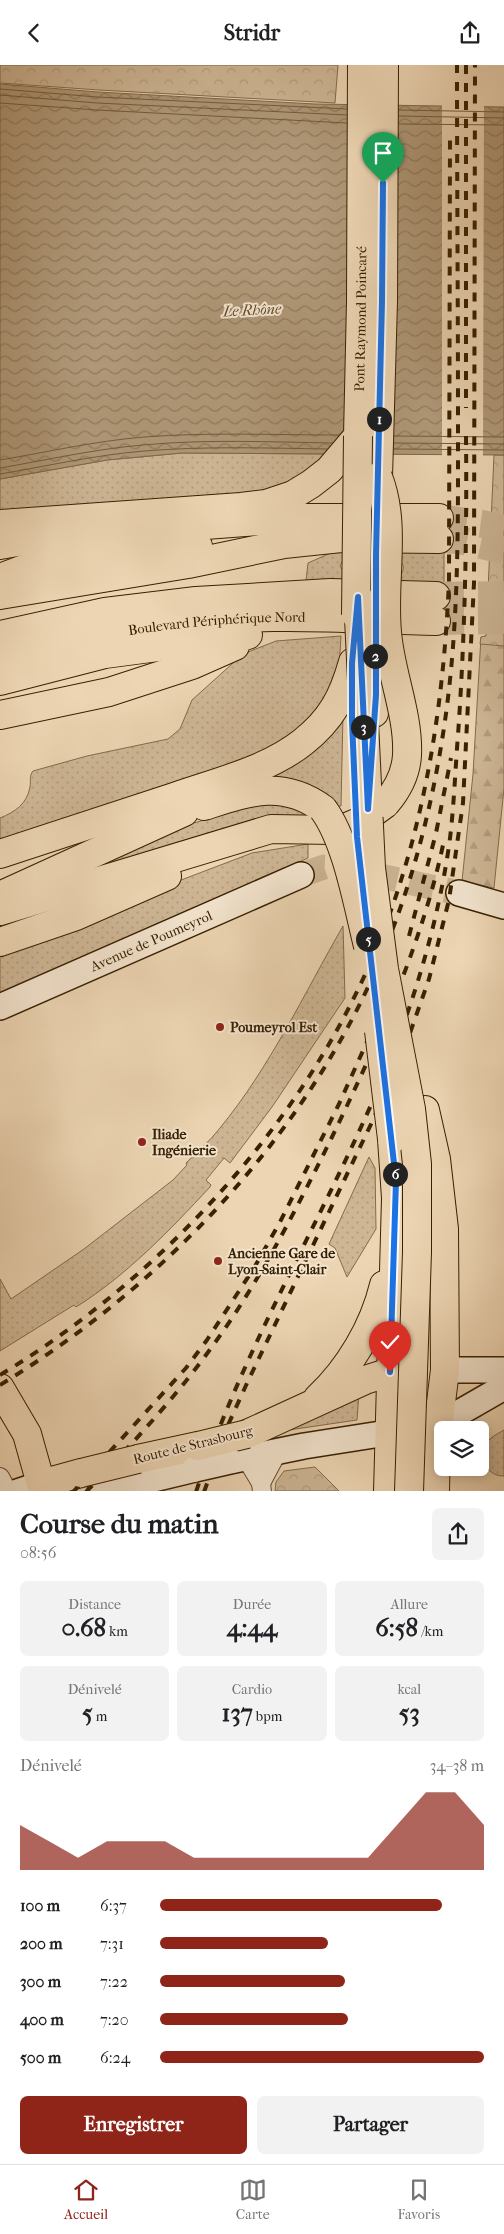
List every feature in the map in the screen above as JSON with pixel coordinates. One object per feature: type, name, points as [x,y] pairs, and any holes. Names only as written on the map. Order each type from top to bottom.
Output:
[{"type":"main road","name":"Pont Raymond Poincaré","points":[[352,663],[358,597],[362,65]]},
{"type":"main road","name":"Pont Raymond Poincaré","points":[[376,695],[384,65]]},
{"type":"main road","points":[[0,524],[266,504],[293,495],[329,470],[358,436]]},
{"type":"main road","points":[[0,911],[263,831],[271,829],[334,829],[347,827],[371,816],[377,806],[402,779],[407,754],[404,725],[387,632],[387,505],[378,477]]},
{"type":"main road","points":[[0,545],[47,537],[101,535],[300,519],[439,529],[185,555],[28,579],[0,586]]},
{"type":"main road","points":[[0,559],[101,535]]},
{"type":"main road","points":[[0,610],[178,584],[254,567],[329,540]]},
{"type":"main road","points":[[0,578],[29,567],[185,546],[284,544]]},
{"type":"main road","points":[[0,595],[188,564],[284,544]]},
{"type":"main road","points":[[0,604],[151,579],[178,584]]},
{"type":"main road","name":"Boulevard Périphérique Nord","points":[[0,635],[105,612],[196,601],[330,593],[436,608],[378,631],[281,617],[196,622],[106,633],[0,657]]},
{"type":"main road","points":[[358,597],[377,806]]},
{"type":"main road","points":[[11,678],[48,675],[106,662],[264,633],[378,631]]},
{"type":"main road","points":[[0,697],[107,673],[264,633]]},
{"type":"main road","points":[[0,705],[108,683],[264,633]]},
{"type":"main road","points":[[0,715],[110,692],[192,665],[264,633]]},
{"type":"main road","points":[[352,663],[355,801],[368,945],[396,1181],[389,1434],[395,1491]]},
{"type":"main road","points":[[0,854],[216,783],[268,763],[302,743],[332,712],[341,699],[352,663]]},
{"type":"main road","points":[[376,695],[377,806],[374,901],[384,969],[411,1109],[417,1164],[417,1252],[395,1491]]},
{"type":"main road","points":[[376,695],[379,743],[379,868],[412,1055],[433,1135],[443,1207],[445,1370],[439,1421]]},
{"type":"main road","points":[[0,871],[238,795],[270,790],[288,791],[310,799],[324,809],[333,821],[368,945]]},
{"type":"main road","points":[[0,896],[184,812]]},
{"type":"main road","points":[[0,942],[76,916],[240,847],[306,829]]},
{"type":"main road","name":"Avenue de Poumeyrol","points":[[0,1007],[301,875]]},
{"type":"main road","points":[[459,893],[504,906]]},
{"type":"main road","points":[[309,1407],[329,1386],[357,1349],[376,1313],[394,1237]]},
{"type":"main road","points":[[445,1370],[504,1370]]},
{"type":"main road","name":"Route de Strasbourg","points":[[241,1451],[309,1407],[365,1380],[390,1372],[445,1370]]},
{"type":"main road","name":"Route de Strasbourg","points":[[445,1421],[504,1387]]},
{"type":"main road","points":[[0,1389],[27,1434],[33,1489]]},
{"type":"main road","name":"Route de Strasbourg","points":[[33,1489],[81,1473],[136,1472],[196,1458],[241,1451],[278,1451],[434,1426]]},
{"type":"main road","name":"Route de Strasbourg","points":[[100,1491],[136,1472]]},
{"type":"main road","points":[[435,1491],[436,1476]]},
{"type":"main road","points":[[395,1491],[398,1482],[418,1480],[435,1491]]},
{"type":"street","points":[[241,1451],[261,1487]]},
{"type":"street","points":[[261,1487],[278,1451]]},
{"type":"street","points":[[0,1477],[8,1491]]},
{"type":"green space","points":[[0,65],[338,65],[335,103],[0,83]]},
{"type":"green space","points":[[182,453],[326,454],[294,479],[255,493],[0,514],[0,479],[107,460]]},
{"type":"green space","points":[[494,455],[504,455],[504,646],[480,644],[481,637],[486,636]]},
{"type":"green space","points":[[504,488],[504,788],[494,888],[462,881],[473,774],[481,637],[486,636]]},
{"type":"green space","points":[[444,546],[444,583],[306,581],[308,563],[344,547]],"holes":[[[344,558],[397,559],[402,563],[403,567],[402,573],[397,577],[345,574],[340,566]]]},
{"type":"green space","points":[[341,636],[339,669],[331,698],[288,744],[0,846],[0,818],[11,813],[23,803],[30,787],[33,771],[87,756],[168,739],[180,729],[192,700],[243,654],[276,641]]},
{"type":"green space","points":[[343,714],[341,806],[331,806],[265,779]]},
{"type":"green space","points":[[266,801],[296,807],[307,816],[6,899],[171,830]]},
{"type":"green space","points":[[308,844],[308,858],[0,992],[0,949],[252,853]]},
{"type":"green space","points":[[343,926],[345,998],[272,1107],[230,1163],[224,1158],[206,1180],[211,1185],[210,1187],[163,1236],[113,1281],[76,1307],[74,1305],[0,1351],[0,1279],[11,1299],[84,1249],[173,1180],[187,1165],[186,1163],[216,1133],[255,1080],[286,1030]]},
{"type":"green space","points":[[369,1157],[375,1168],[376,1229],[347,1277],[335,1248],[329,1244]]},
{"type":"green space","points":[[359,1393],[357,1420],[275,1432]]},
{"type":"green space","points":[[504,1430],[504,1476],[489,1470],[489,1441]]},
{"type":"green space","points":[[315,1467],[339,1491],[275,1491],[276,1482],[284,1471]]},
{"type":"water","name":"Le Rhône","points":[[0,84],[98,92],[315,104],[504,107],[504,455],[182,453],[107,460],[0,479]]},
{"type":"pier","points":[[442,103],[484,104],[483,458],[442,457]]},
{"type":"tunnel","points":[[439,518],[504,529]]},
{"type":"tunnel","points":[[439,539],[459,540],[504,550]]},
{"type":"tunnel","points":[[436,596],[504,595]]},
{"type":"tunnel","points":[[436,621],[504,620]]},
{"type":"tunnel","points":[[301,875],[324,867],[343,868],[459,893]]},
{"type":"railway","points":[[0,1385],[60,1345],[118,1301],[173,1253],[224,1201],[271,1145],[313,1086],[350,1023],[381,958],[404,897],[423,834],[437,770],[447,706],[454,635],[458,494],[457,65]]},
{"type":"railway","points":[[466,65],[466,408]]},
{"type":"railway","points":[[204,1491],[228,1425],[373,1120],[404,1050],[429,979],[449,900],[463,803],[474,583],[475,65]]},
{"type":"railway","points":[[0,1375],[59,1336],[115,1293],[169,1245],[220,1193],[266,1137],[308,1079],[344,1018],[374,954],[391,909],[406,863],[428,770],[442,675],[446,627],[449,579],[450,138]]},
{"type":"railway","points":[[196,1491],[240,1378],[373,1101],[405,1021],[421,972],[434,922],[449,846],[458,735],[465,585],[466,435]]},
{"type":"railway","points":[[409,936],[436,833],[451,758]]},
{"type":"railway","points":[[87,1491],[153,1420],[200,1363],[231,1319],[278,1243],[332,1137],[381,1031],[423,920],[443,845]]},
{"type":"railway","points":[[74,1491],[186,1368],[207,1340],[254,1268],[280,1222],[339,1104],[375,1024],[399,964]]},
{"type":"place","name":"Poumeyrol Est","points":[[220,1027]]},
{"type":"place","name":"Iliade Ingénierie","points":[[142,1142]]},
{"type":"place","name":"Ancienne Gare de Lyon-Saint-Clair","points":[[218,1261]]},
{"type":"route","points":[[383,183],[376,555],[376,695],[368,809],[358,597],[352,663],[352,721],[357,837],[396,1181],[390,1372]]}]
